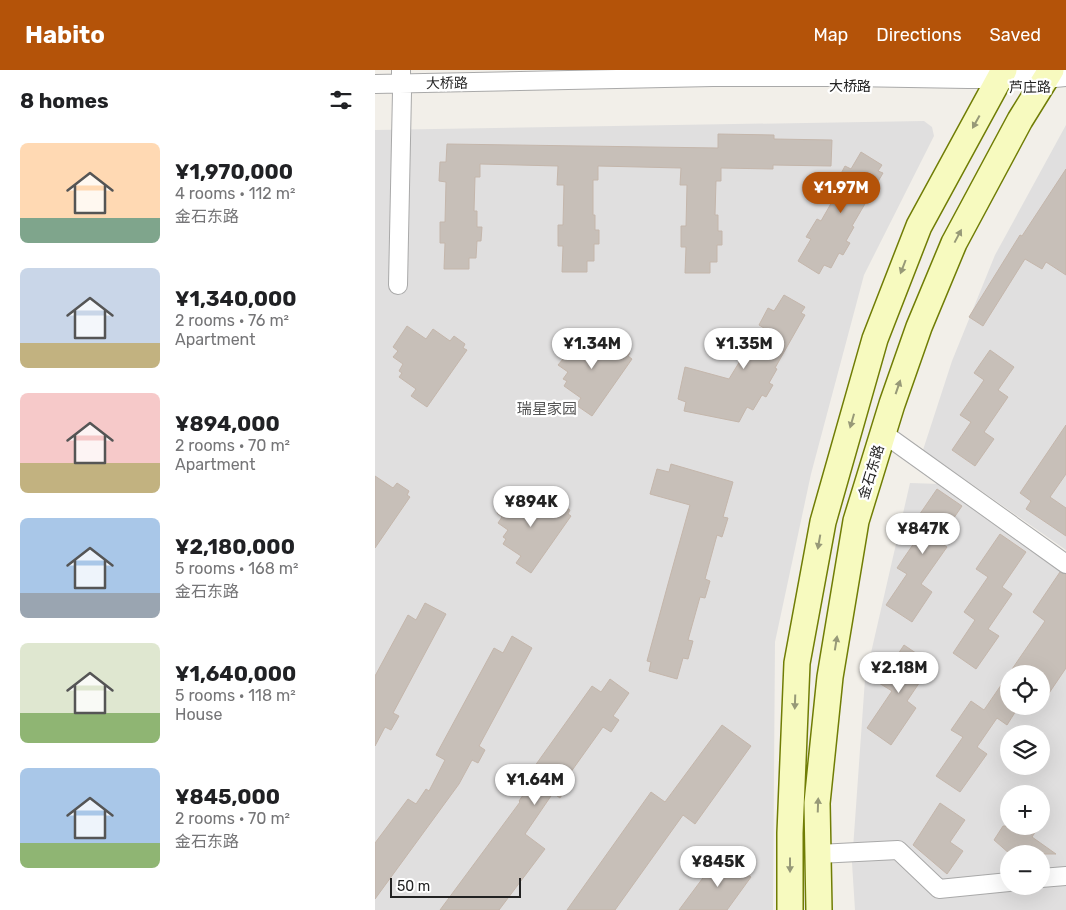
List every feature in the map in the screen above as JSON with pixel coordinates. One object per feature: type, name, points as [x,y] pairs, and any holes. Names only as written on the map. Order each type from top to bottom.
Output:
[{"type":"main road","points":[[790,910],[790,833],[797,663],[823,522],[875,339],[919,226],[999,79]]},
{"type":"main road","name":"金石东路","points":[[819,910],[817,803],[830,677],[856,522],[892,404],[919,327],[954,243],[1020,120],[1054,80]]},
{"type":"street","name":"大桥路","points":[[375,84],[713,77],[999,79]]},
{"type":"street","name":"芦庄路","points":[[999,79],[1054,80]]},
{"type":"street","name":"大桥路","points":[[375,92],[401,82]]},
{"type":"street","points":[[398,285],[401,82]]},
{"type":"street","points":[[883,433],[1066,564]]},
{"type":"street","points":[[818,854],[898,850],[939,889],[1000,883]]},
{"type":"street","points":[[1050,877],[1066,876]]},
{"type":"shaded area","points":[[924,121],[932,127],[934,136],[864,275],[811,474],[775,642],[773,910],[375,910],[375,130]]},
{"type":"shaded area","points":[[1066,125],[1066,550],[923,450],[952,361],[995,255]]},
{"type":"shaded area","points":[[910,483],[941,484],[1066,571],[1066,910],[855,910],[852,863],[865,679]]},
{"type":"building","points":[[718,134],[774,135],[774,139],[832,140],[831,166],[773,165],[773,169],[721,168],[721,181],[716,181],[715,215],[718,215],[718,231],[722,231],[722,245],[717,245],[717,262],[710,262],[710,273],[685,273],[686,247],[681,247],[681,226],[686,226],[687,185],[680,185],[681,168],[598,166],[598,180],[593,180],[593,215],[595,215],[595,230],[599,230],[599,244],[594,244],[594,261],[587,261],[587,272],[562,272],[563,246],[558,246],[558,225],[563,225],[564,185],[557,185],[558,166],[480,164],[480,177],[475,177],[474,211],[477,211],[477,227],[482,227],[481,241],[477,241],[476,258],[469,258],[469,269],[444,269],[445,243],[440,243],[440,222],[445,222],[446,182],[439,181],[440,162],[446,162],[447,144],[718,148]]},
{"type":"building","points":[[861,152],[882,165],[878,171],[883,173],[852,226],[854,227],[846,241],[850,243],[843,255],[839,253],[831,268],[824,265],[819,274],[798,261],[811,239],[806,237],[817,219],[821,221],[841,186],[836,183],[845,166],[851,169]]},
{"type":"building","points":[[1066,169],[1066,275],[1046,262],[1042,269],[1025,259],[983,326],[969,317],[1020,235],[1022,236]]},
{"type":"building","points":[[784,295],[805,307],[801,313],[805,315],[775,368],[777,369],[769,383],[773,385],[766,397],[762,395],[753,410],[747,407],[739,422],[684,411],[686,402],[678,399],[685,367],[729,379],[740,361],[744,363],[764,328],[759,325],[768,308],[774,311]]},
{"type":"building","points":[[407,326],[426,339],[433,329],[450,341],[454,336],[465,344],[463,348],[467,350],[427,407],[411,396],[416,389],[399,377],[402,373],[399,371],[403,364],[393,357],[398,351],[393,347]]},
{"type":"building","points":[[572,334],[591,347],[598,338],[615,349],[619,344],[630,353],[628,356],[632,359],[592,416],[576,405],[581,398],[564,386],[567,381],[563,379],[568,372],[558,365],[563,359],[557,355]]},
{"type":"building","points":[[990,350],[1014,367],[998,390],[1008,397],[984,432],[994,439],[975,466],[952,450],[971,422],[960,415],[984,380],[974,373]]},
{"type":"building","points":[[1066,425],[1066,474],[1050,497],[1066,508],[1066,536],[1026,509],[1031,501],[1020,493]]},
{"type":"building","points":[[671,464],[733,482],[723,517],[728,518],[722,537],[717,535],[705,579],[710,581],[705,598],[700,597],[688,640],[693,641],[688,659],[683,658],[677,679],[649,671],[651,662],[647,661],[690,505],[650,494],[657,469],[669,472]]},
{"type":"building","points":[[375,476],[393,488],[397,483],[409,491],[407,495],[410,497],[375,548]]},
{"type":"building","points":[[937,489],[962,506],[938,541],[947,547],[921,584],[932,592],[912,622],[886,605],[907,574],[897,568],[923,530],[913,524]]},
{"type":"building","points":[[512,492],[531,505],[538,495],[554,507],[558,502],[570,510],[568,514],[571,516],[531,573],[516,563],[521,556],[503,544],[506,539],[503,537],[508,530],[498,523],[502,517],[497,513]]},
{"type":"building","points":[[1000,534],[1026,552],[1002,587],[1012,594],[988,629],[999,636],[976,669],[953,653],[975,620],[964,612],[988,577],[976,569]]},
{"type":"building","points":[[1060,572],[1066,574],[1066,668],[1050,692],[1050,665],[1015,665],[1045,621],[1033,612]]},
{"type":"building","points":[[425,603],[446,614],[393,713],[399,716],[391,730],[385,727],[375,746],[375,676],[408,615],[416,620]]},
{"type":"building","points":[[512,636],[532,648],[479,746],[485,750],[478,763],[472,760],[459,784],[375,899],[375,843],[408,799],[416,804],[426,789],[429,791],[445,760],[436,755],[494,648],[503,653]]},
{"type":"building","points":[[904,645],[932,664],[907,701],[916,708],[891,745],[867,728],[892,691],[879,683]]},
{"type":"building","points":[[610,679],[629,693],[613,716],[619,720],[611,732],[603,727],[563,783],[568,786],[560,798],[553,793],[525,834],[545,849],[499,910],[440,910],[520,802],[528,788],[522,784],[592,686],[601,692]]},
{"type":"building","points":[[1000,687],[1000,715],[1013,715],[1007,725],[997,718],[977,747],[987,754],[960,792],[936,776],[963,737],[951,730],[971,701],[984,710]]},
{"type":"building","points":[[722,725],[751,746],[695,824],[683,815],[615,910],[567,910],[651,792],[665,802]]},
{"type":"building","points":[[940,803],[965,820],[950,842],[963,851],[947,874],[913,845]]},
{"type":"building","points":[[1000,831],[1000,835],[1033,835],[1032,837],[1043,845],[1000,845],[994,840]]},
{"type":"building","points":[[720,855],[751,877],[727,910],[679,910]]},
{"type":"district","name":"瑞星家园","points":[[547,409]]}]
